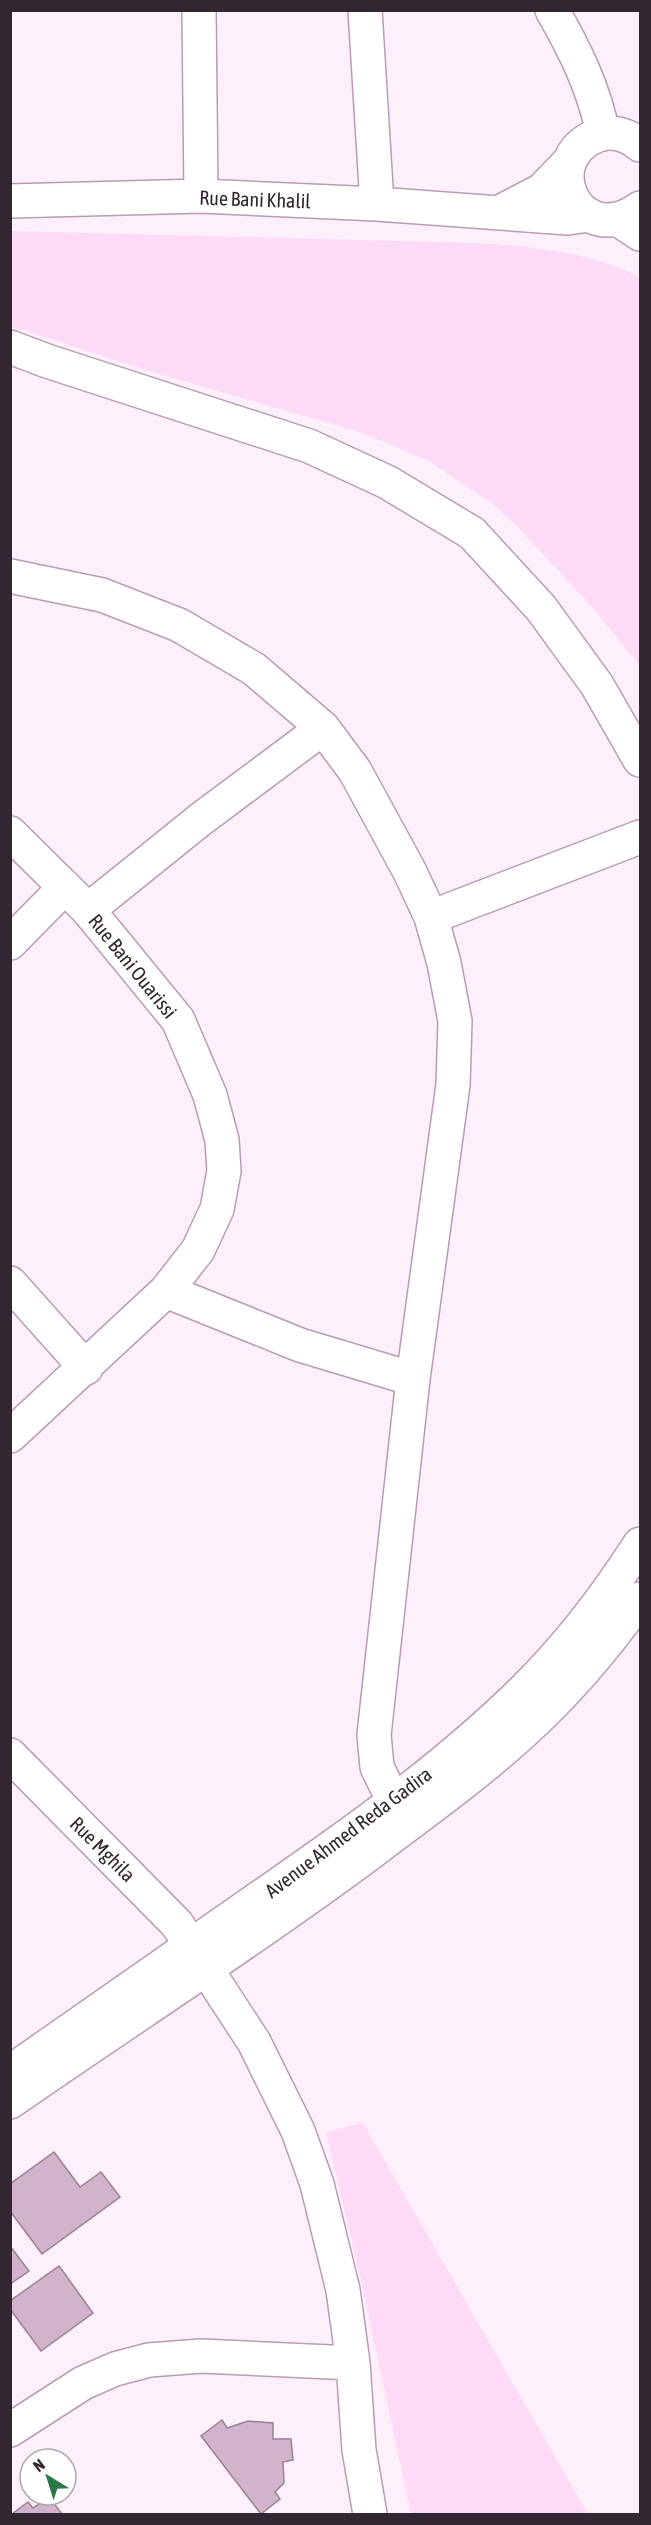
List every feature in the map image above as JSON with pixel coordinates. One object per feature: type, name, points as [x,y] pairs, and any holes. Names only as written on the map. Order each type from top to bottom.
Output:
[{"type":"street","points":[[198,10],[201,196]]},
{"type":"street","points":[[365,10],[377,204]]},
{"type":"street","points":[[552,10],[577,53],[597,103],[629,138]]},
{"type":"street","points":[[500,212],[542,190],[569,162],[576,149],[588,139],[629,138]]},
{"type":"street","name":"Rue Bani Khalil","points":[[569,162],[566,178],[569,192],[577,206],[627,217]]},
{"type":"street","name":"Rue Bani Khalil","points":[[10,201],[201,196],[377,204],[568,218],[627,217]]},
{"type":"street","points":[[10,347],[309,446],[387,482],[472,533],[541,608],[597,685],[640,760]]},
{"type":"street","points":[[10,576],[102,595],[179,625],[254,669],[323,728],[355,771],[410,872],[431,917],[444,963],[455,1021],[453,1085],[413,1379],[374,1735],[377,1767],[393,1800]]},
{"type":"street","points":[[88,910],[201,819],[323,728]]},
{"type":"street","name":"Rue Bani Ouarissi","points":[[10,832],[88,910],[178,1020],[210,1095],[222,1140],[224,1171],[217,1209],[198,1250],[166,1291],[86,1368],[10,1436]]},
{"type":"street","points":[[431,917],[640,837]]},
{"type":"street","points":[[10,943],[64,888]]},
{"type":"street","points":[[10,1283],[86,1368]]},
{"type":"street","points":[[166,1291],[300,1345],[413,1379]]},
{"type":"street","name":"Avenue Ahmed Reda Gadira","points":[[10,2102],[199,1957],[302,1869],[474,1736],[523,1691],[567,1643],[597,1606],[640,1544]]},
{"type":"street","name":"Avenue Ahmed Reda Gadira","points":[[10,2072],[199,1957],[329,1884],[488,1763],[522,1734],[571,1685],[616,1632],[640,1599]]},
{"type":"street","name":"Rue Mghila","points":[[10,1755],[177,1924],[254,2042],[298,2131],[317,2184],[343,2290],[353,2363],[360,2450],[370,2514]]},
{"type":"street","points":[[10,2430],[83,2383],[115,2369],[149,2360],[201,2356],[353,2363]]},
{"type":"shaded area","points":[[11,231],[497,244],[562,252],[604,262],[640,278],[640,666],[592,607],[517,526],[490,502],[429,461],[363,433],[149,371],[11,326]]},
{"type":"shaded area","points":[[363,2123],[588,2514],[411,2514],[360,2276],[326,2132]]},
{"type":"building","points":[[54,2152],[80,2187],[101,2172],[120,2197],[42,2254],[10,2211],[10,2184]]},
{"type":"building","points":[[10,2246],[29,2271],[10,2284]]},
{"type":"building","points":[[59,2266],[93,2313],[41,2351],[10,2309],[10,2301]]},
{"type":"building","points":[[222,2420],[227,2428],[248,2421],[273,2423],[273,2439],[291,2439],[293,2460],[283,2462],[284,2483],[275,2492],[280,2499],[261,2514],[201,2436]]},
{"type":"building","points":[[21,2507],[57,2507],[62,2514],[12,2514]]}]
